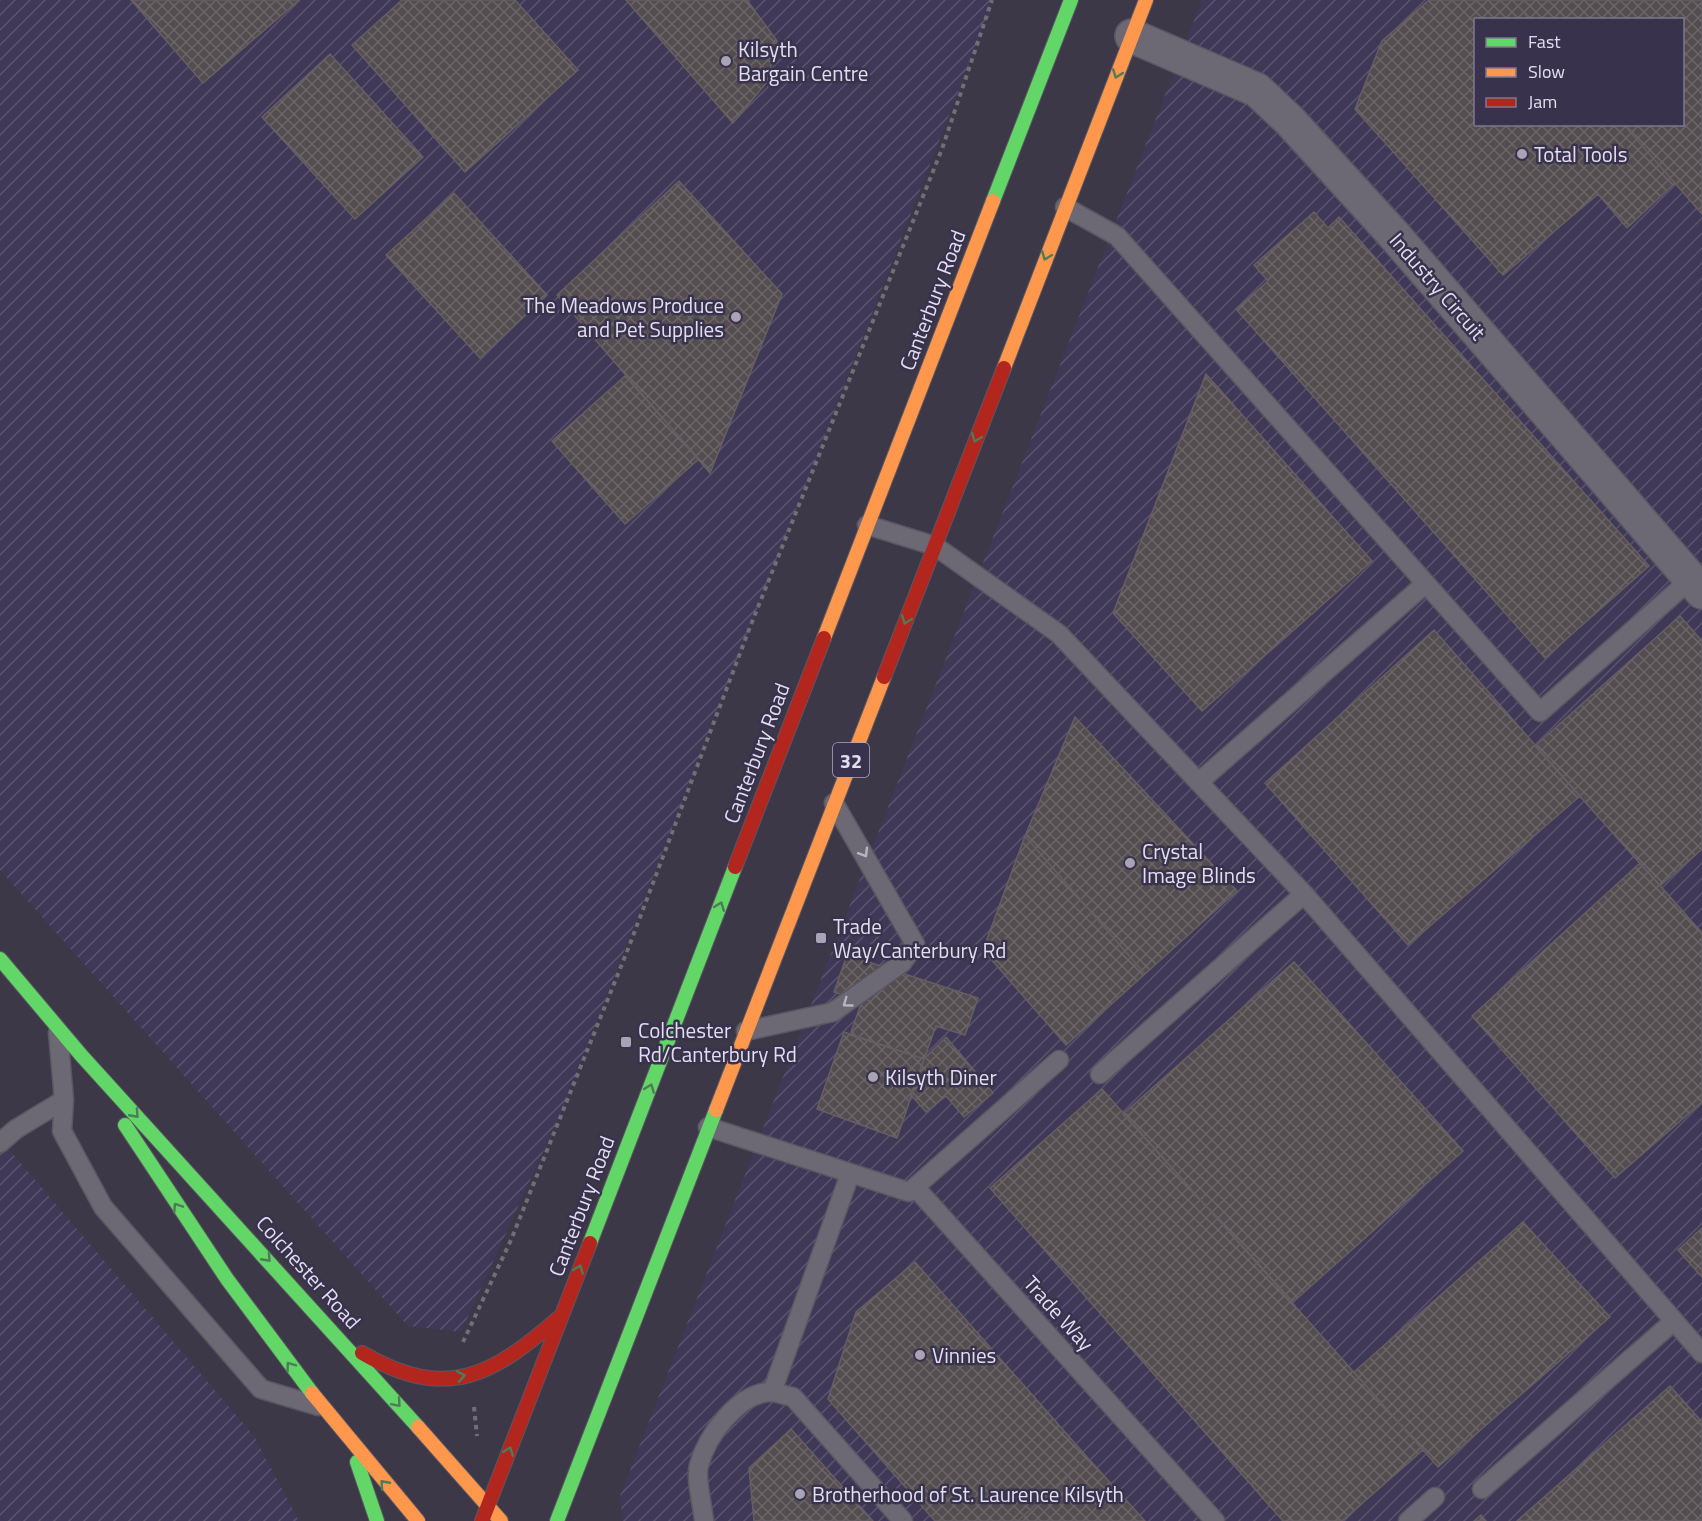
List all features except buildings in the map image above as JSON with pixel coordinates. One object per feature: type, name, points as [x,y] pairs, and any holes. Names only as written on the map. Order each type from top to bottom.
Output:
[{"type":"main road","name":"Canterbury Road","points":[[482,1521],[1071,0]]},
{"type":"main road","name":"32","points":[[557,1521],[1146,0]]},
{"type":"main road","name":"Colchester Road","points":[[0,959],[81,1055],[347,1346],[501,1521]]},
{"type":"main road","name":"Colchester Road","points":[[81,1055],[178,1210],[319,1406],[351,1446],[418,1521]]},
{"type":"main road","points":[[347,1346],[401,1373],[433,1380],[465,1376],[494,1367],[523,1349],[562,1315]]},
{"type":"main road","points":[[351,1446],[376,1521]]},
{"type":"street","name":"Industry Circuit","points":[[1132,36],[1257,90],[1290,121],[1394,235],[1696,586]]},
{"type":"lane","points":[[1065,207],[1117,236],[1540,712],[1696,586]]},
{"type":"lane","points":[[867,525],[935,546],[1059,634],[1200,781],[1304,894],[1702,1353]]},
{"type":"lane","points":[[1200,781],[1425,584]]},
{"type":"lane","points":[[746,1031],[834,1012],[902,963],[915,944],[834,803]]},
{"type":"lane","points":[[1100,1074],[1304,894]]},
{"type":"lane","points":[[58,1026],[64,1100],[62,1131],[103,1207],[261,1389],[319,1406]]},
{"type":"lane","points":[[708,1127],[909,1192],[1059,1060]]},
{"type":"lane","points":[[0,1143],[16,1129],[64,1100]]},
{"type":"lane","points":[[772,1392],[850,1174]]},
{"type":"lane","name":"Trade Way","points":[[915,1187],[1215,1521]]},
{"type":"lane","points":[[1482,1489],[1674,1321]]},
{"type":"lane","points":[[704,1521],[698,1467],[709,1441],[729,1414],[755,1395],[772,1392],[793,1397],[903,1521]]},
{"type":"lane","points":[[1408,1521],[1436,1497]]},
{"type":"path","points":[[462,1345],[511,1240],[620,970],[750,627],[942,149],[992,0]]},
{"type":"shaded area","points":[[0,0],[994,0],[563,1108],[461,1332],[408,1326],[0,870]]},
{"type":"shaded area","points":[[1202,0],[1702,0],[1702,1521],[623,1521],[620,1496]]},
{"type":"shaded area","points":[[0,1139],[254,1436],[299,1521],[0,1521]]},
{"type":"traffic: fast","points":[[993,201],[1071,0]]},
{"type":"traffic: fast","points":[[590,1243],[735,867]]},
{"type":"traffic: fast","points":[[0,959],[81,1055],[418,1427]]},
{"type":"traffic: fast","points":[[557,1521],[716,1110]]},
{"type":"traffic: fast","points":[[125,1125],[227,1279],[312,1393]]},
{"type":"traffic: fast","points":[[357,1462],[377,1521]]},
{"type":"traffic: slow","points":[[1004,368],[1146,0]]},
{"type":"traffic: slow","points":[[824,638],[993,201]]},
{"type":"traffic: slow","points":[[716,1110],[884,677]]},
{"type":"traffic: slow","points":[[312,1393],[418,1521]]},
{"type":"traffic: slow","points":[[418,1427],[501,1521]]},
{"type":"traffic: jam","points":[[884,677],[1004,368]]},
{"type":"traffic: jam","points":[[735,867],[824,638]]},
{"type":"traffic: jam","points":[[482,1521],[590,1243]]},
{"type":"traffic: jam","points":[[362,1353],[392,1368],[420,1377],[445,1379],[468,1375],[491,1367],[514,1353],[562,1315]]},
{"type":"place","name":"Kilsyth Bargain Centre","points":[[726,61]]},
{"type":"place","name":"Total Tools","points":[[1522,154]]},
{"type":"place","name":"The Meadows Produce and Pet Supplies","points":[[736,317]]},
{"type":"place","name":"Crystal Image Blinds","points":[[1130,863]]},
{"type":"place","name":"Trade Way/Canterbury Rd","points":[[821,938]]},
{"type":"place","name":"Colchester Rd/Canterbury Rd","points":[[626,1042]]},
{"type":"place","name":"Kilsyth Diner","points":[[873,1077]]},
{"type":"place","name":"Vinnies","points":[[920,1355]]},
{"type":"place","name":"Brotherhood of St. Laurence Kilsyth","points":[[800,1494]]}]
